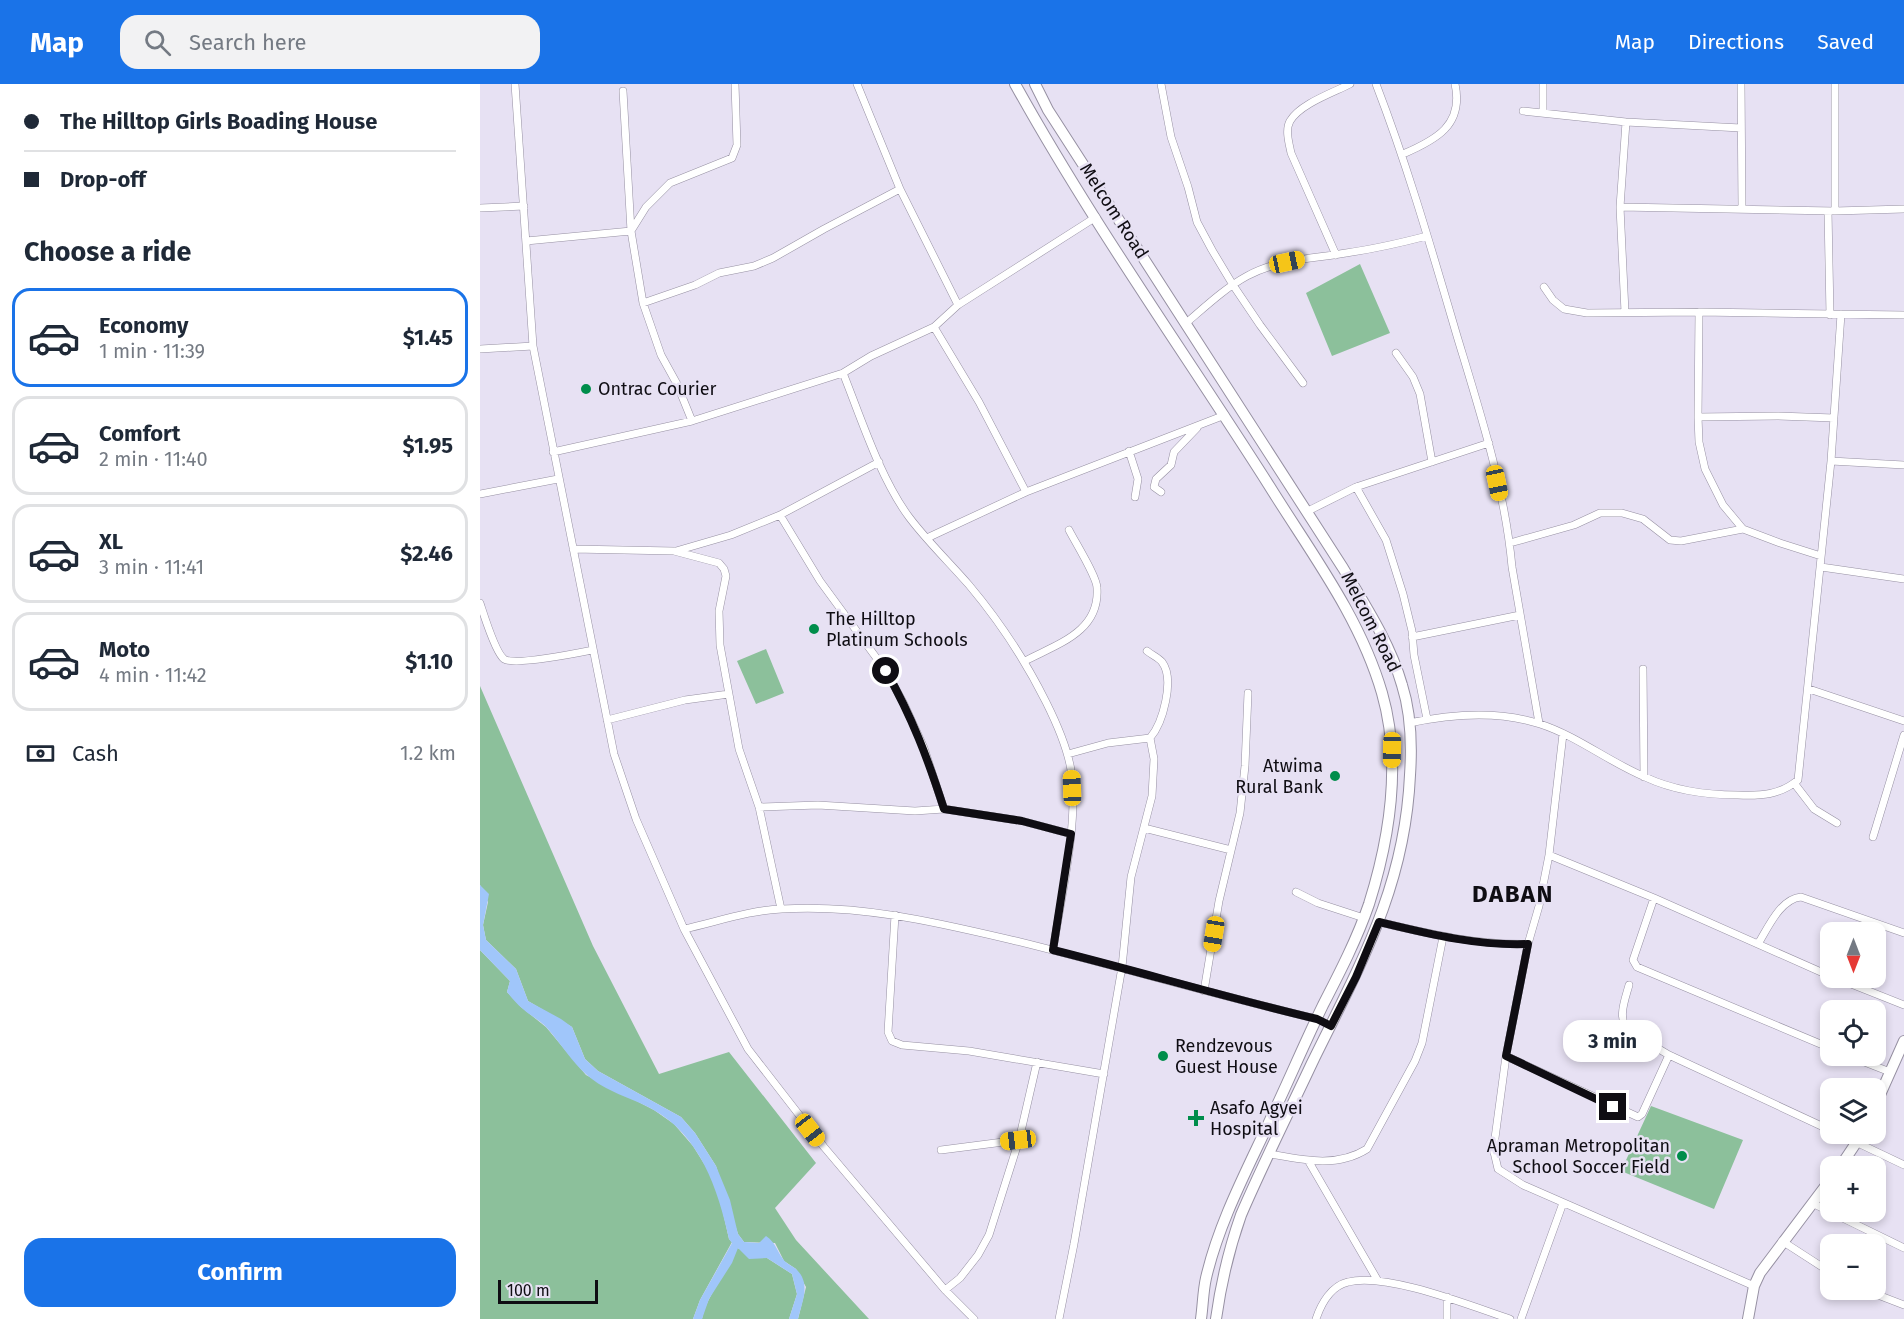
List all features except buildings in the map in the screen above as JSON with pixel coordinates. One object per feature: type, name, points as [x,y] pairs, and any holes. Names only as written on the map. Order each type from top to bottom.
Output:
[{"type":"main road","points":[[1015,84],[1167,332],[1225,415],[1334,586],[1366,651],[1382,693],[1392,750],[1390,812],[1379,870],[1364,918],[1217,1237],[1206,1280],[1201,1319]]},
{"type":"main road","name":"Melcom Road","points":[[1035,84],[1048,110],[1343,568],[1384,641],[1403,686],[1409,723],[1411,758],[1406,830],[1392,882],[1379,922],[1356,977],[1249,1197],[1233,1236],[1220,1289],[1216,1319]]},
{"type":"main road","points":[[1096,217],[1112,207]]},
{"type":"main road","points":[[1388,727],[1409,723]]},
{"type":"main road","points":[[1317,1019],[1331,1026]]},
{"type":"main road","points":[[1886,1081],[1904,1041]]},
{"type":"main road","points":[[1748,1319],[1754,1286],[1760,1273],[1820,1193]]},
{"type":"street","points":[[515,84],[533,346],[614,754],[636,819],[684,930],[755,1058],[824,1147],[945,1290],[974,1319]]},
{"type":"street","points":[[632,231],[646,207],[670,183],[728,162],[735,155],[735,84]]},
{"type":"street","points":[[857,84],[900,189],[958,305]]},
{"type":"street","points":[[1161,84],[1171,137],[1197,222],[1233,285],[1303,383]]},
{"type":"street","points":[[1336,255],[1291,153],[1288,136],[1289,122],[1301,109],[1350,84]]},
{"type":"street","points":[[1376,84],[1403,154],[1489,443],[1510,543],[1512,567],[1539,723]]},
{"type":"street","points":[[1403,154],[1439,136],[1451,122],[1458,104],[1455,84]]},
{"type":"street","points":[[1543,84],[1543,112]]},
{"type":"street","points":[[1741,84],[1742,208]]},
{"type":"street","points":[[1830,315],[1835,84]]},
{"type":"street","points":[[623,91],[632,231],[643,303],[661,356],[677,384],[692,421]]},
{"type":"street","points":[[1523,111],[1626,122],[1741,128]]},
{"type":"street","points":[[1625,312],[1620,207],[1626,122]]},
{"type":"street","points":[[643,303],[695,285],[719,273],[754,266],[773,258],[900,189]]},
{"type":"street","points":[[480,208],[524,206]]},
{"type":"street","points":[[1620,207],[1832,211],[1904,209]]},
{"type":"street","points":[[553,452],[692,421],[843,373],[872,356],[934,327],[958,305],[1096,217]]},
{"type":"street","points":[[526,241],[632,231]]},
{"type":"street","points":[[1185,324],[1233,285],[1248,275],[1271,265],[1302,258],[1379,248],[1427,236]]},
{"type":"street","points":[[1544,287],[1553,300],[1564,309],[1587,313],[1904,315]]},
{"type":"street","points":[[1699,312],[1698,417],[1699,442],[1705,469],[1724,505],[1743,529],[1821,556]]},
{"type":"street","points":[[1409,723],[1427,719],[1478,715],[1539,723],[1644,777],[1670,787],[1707,795],[1775,793],[1787,789],[1798,780],[1831,461],[1841,314]]},
{"type":"street","points":[[934,327],[979,402],[1026,492]]},
{"type":"street","points":[[480,349],[533,346]]},
{"type":"street","points":[[1396,353],[1413,377],[1420,394],[1432,462]]},
{"type":"street","points":[[843,373],[879,462],[902,507],[999,622],[1025,661],[1059,729],[1072,772],[1073,802],[1071,834],[1053,950]]},
{"type":"street","points":[[927,538],[1026,492],[1225,415]]},
{"type":"street","points":[[1698,417],[1834,418]]},
{"type":"street","points":[[1161,492],[1154,487],[1156,479],[1172,465],[1174,452],[1198,426]]},
{"type":"street","points":[[1306,512],[1356,487],[1489,443]]},
{"type":"street","points":[[1129,451],[1138,479],[1135,497]]},
{"type":"street","points":[[1831,461],[1904,465]]},
{"type":"street","points":[[674,552],[731,535],[780,515],[879,462]]},
{"type":"street","points":[[480,494],[558,479]]},
{"type":"street","points":[[1356,487],[1386,540],[1403,594],[1427,719]]},
{"type":"street","points":[[1510,543],[1574,525],[1599,513],[1622,513],[1643,519],[1670,540],[1681,541],[1743,529]]},
{"type":"street","points":[[780,515],[820,581],[886,671],[924,748],[944,809]]},
{"type":"street","points":[[1025,661],[1075,635],[1088,623],[1095,607],[1097,586],[1069,530]]},
{"type":"street","points":[[573,549],[674,552],[719,563],[724,569],[726,576],[719,611],[720,645],[739,749],[759,807],[781,909]]},
{"type":"street","points":[[1821,567],[1904,579]]},
{"type":"street","points":[[480,603],[496,646],[502,658],[506,660],[525,661],[593,650]]},
{"type":"street","points":[[1412,637],[1520,615]]},
{"type":"street","points":[[1059,1319],[1122,967],[1131,877],[1152,796],[1154,772],[1150,738],[1157,729],[1164,712],[1168,674],[1162,661],[1147,651]]},
{"type":"street","points":[[1643,669],[1644,777]]},
{"type":"street","points":[[1809,689],[1904,721]]},
{"type":"street","points":[[1204,991],[1219,901],[1237,829],[1243,789],[1248,693]]},
{"type":"street","points":[[607,720],[685,700],[729,694]]},
{"type":"street","points":[[1563,734],[1549,855],[1539,906],[1528,944],[1506,1056],[1495,1138],[1496,1165],[1501,1173],[1563,1203],[1754,1286]]},
{"type":"street","points":[[1873,837],[1904,735]]},
{"type":"street","points":[[1068,754],[1108,743],[1150,738]]},
{"type":"street","points":[[1794,783],[1814,808],[1838,823]]},
{"type":"street","points":[[759,807],[818,805],[915,811],[944,809],[1022,821],[1071,834]]},
{"type":"street","points":[[1144,828],[1231,850]]},
{"type":"street","points":[[1549,855],[1654,898],[1820,972]]},
{"type":"street","points":[[1296,892],[1318,903],[1364,918]]},
{"type":"street","points":[[1758,944],[1780,910],[1795,897],[1801,897],[1904,933]]},
{"type":"street","points":[[1654,898],[1634,960],[1637,967],[1820,1044]]},
{"type":"street","points":[[684,930],[781,909],[843,909],[895,915],[932,921],[1122,967],[1204,991],[1317,1019]]},
{"type":"street","points":[[895,915],[888,1032],[892,1041],[902,1045],[969,1052],[1104,1074]]},
{"type":"street","points":[[1379,922],[1443,937],[1492,944],[1528,944]]},
{"type":"street","points":[[1270,1154],[1309,1162],[1340,1160],[1367,1149],[1415,1061],[1422,1043],[1443,937]]},
{"type":"street","points":[[1629,985],[1623,1010],[1624,1027],[1668,1056],[1820,1125]]},
{"type":"street","points":[[1861,988],[1904,1005]]},
{"type":"street","points":[[1506,1056],[1638,1117],[1642,1114],[1668,1056]]},
{"type":"street","points":[[945,1290],[960,1278],[978,1255],[988,1235],[1018,1140],[1037,1062]]},
{"type":"street","points":[[1875,1066],[1890,1072]]},
{"type":"street","points":[[941,1150],[1018,1140]]},
{"type":"street","points":[[1869,1144],[1904,1165]]},
{"type":"street","points":[[1309,1162],[1378,1281]]},
{"type":"street","points":[[1521,1319],[1563,1203]]},
{"type":"street","points":[[1812,1203],[1904,1248]]},
{"type":"street","points":[[1782,1241],[1820,1266]]},
{"type":"street","points":[[1316,1319],[1326,1298],[1337,1287],[1347,1282],[1378,1281],[1448,1298],[1510,1319]]},
{"type":"street","points":[[1447,1319],[1448,1298]]},
{"type":"street","points":[[1886,1298],[1904,1305]]},
{"type":"green space","points":[[1360,264],[1390,333],[1332,356],[1306,293]]},
{"type":"green space","points":[[766,649],[784,693],[756,704],[737,661]]},
{"type":"green space","points":[[480,686],[593,946],[659,1074],[729,1052],[816,1163],[775,1208],[796,1240],[869,1319],[798,1319],[806,1287],[796,1269],[784,1261],[775,1243],[744,1242],[738,1234],[716,1166],[695,1133],[681,1117],[598,1071],[585,1059],[572,1027],[528,1001],[516,969],[486,940],[483,925],[488,902],[480,885]]},
{"type":"green space","points":[[480,950],[510,981],[507,992],[521,1007],[546,1027],[586,1075],[654,1110],[674,1124],[693,1146],[708,1170],[719,1195],[729,1239],[732,1242],[700,1300],[693,1319],[480,1319]]},
{"type":"green space","name":"Apraman Metropolitan School Soccer Field","points":[[1651,1106],[1743,1140],[1714,1209],[1621,1171]]},
{"type":"green space","points":[[737,1248],[767,1258],[792,1274],[797,1294],[789,1319],[702,1319],[704,1310]]},
{"type":"water","points":[[480,885],[489,894],[483,925],[486,940],[516,969],[528,1001],[572,1027],[585,1059],[598,1071],[681,1117],[695,1133],[716,1166],[730,1200],[738,1234],[744,1242],[759,1243],[766,1236],[774,1244],[784,1261],[801,1275],[805,1287],[798,1319],[789,1319],[797,1294],[792,1274],[767,1258],[749,1259],[738,1248],[732,1263],[709,1299],[702,1319],[693,1319],[700,1300],[732,1243],[719,1201],[704,1165],[695,1148],[669,1120],[652,1109],[594,1081],[576,1064],[545,1026],[521,1007],[507,992],[510,981],[480,950]]},
{"type":"place","name":"Ontrac Courier","points":[[586,389]]},
{"type":"place","name":"The Hilltop Platinum Schools","points":[[814,629]]},
{"type":"place","name":"Atwima Rural Bank","points":[[1335,776]]},
{"type":"place","name":"Rendzevous Guest House","points":[[1163,1056]]},
{"type":"place","name":"Asafo Agyei Hospital","points":[[1196,1118]]},
{"type":"place","name":"Apraman Metropolitan School Soccer Field","points":[[1682,1156]]},
{"type":"district","name":"DABAN","points":[[1513,894]]},
{"type":"route","points":[[886,671],[924,748],[944,809],[1022,821],[1071,834],[1053,950],[1317,1019],[1331,1026],[1356,977],[1379,922],[1480,943],[1528,944],[1506,1056],[1613,1107]]}]
